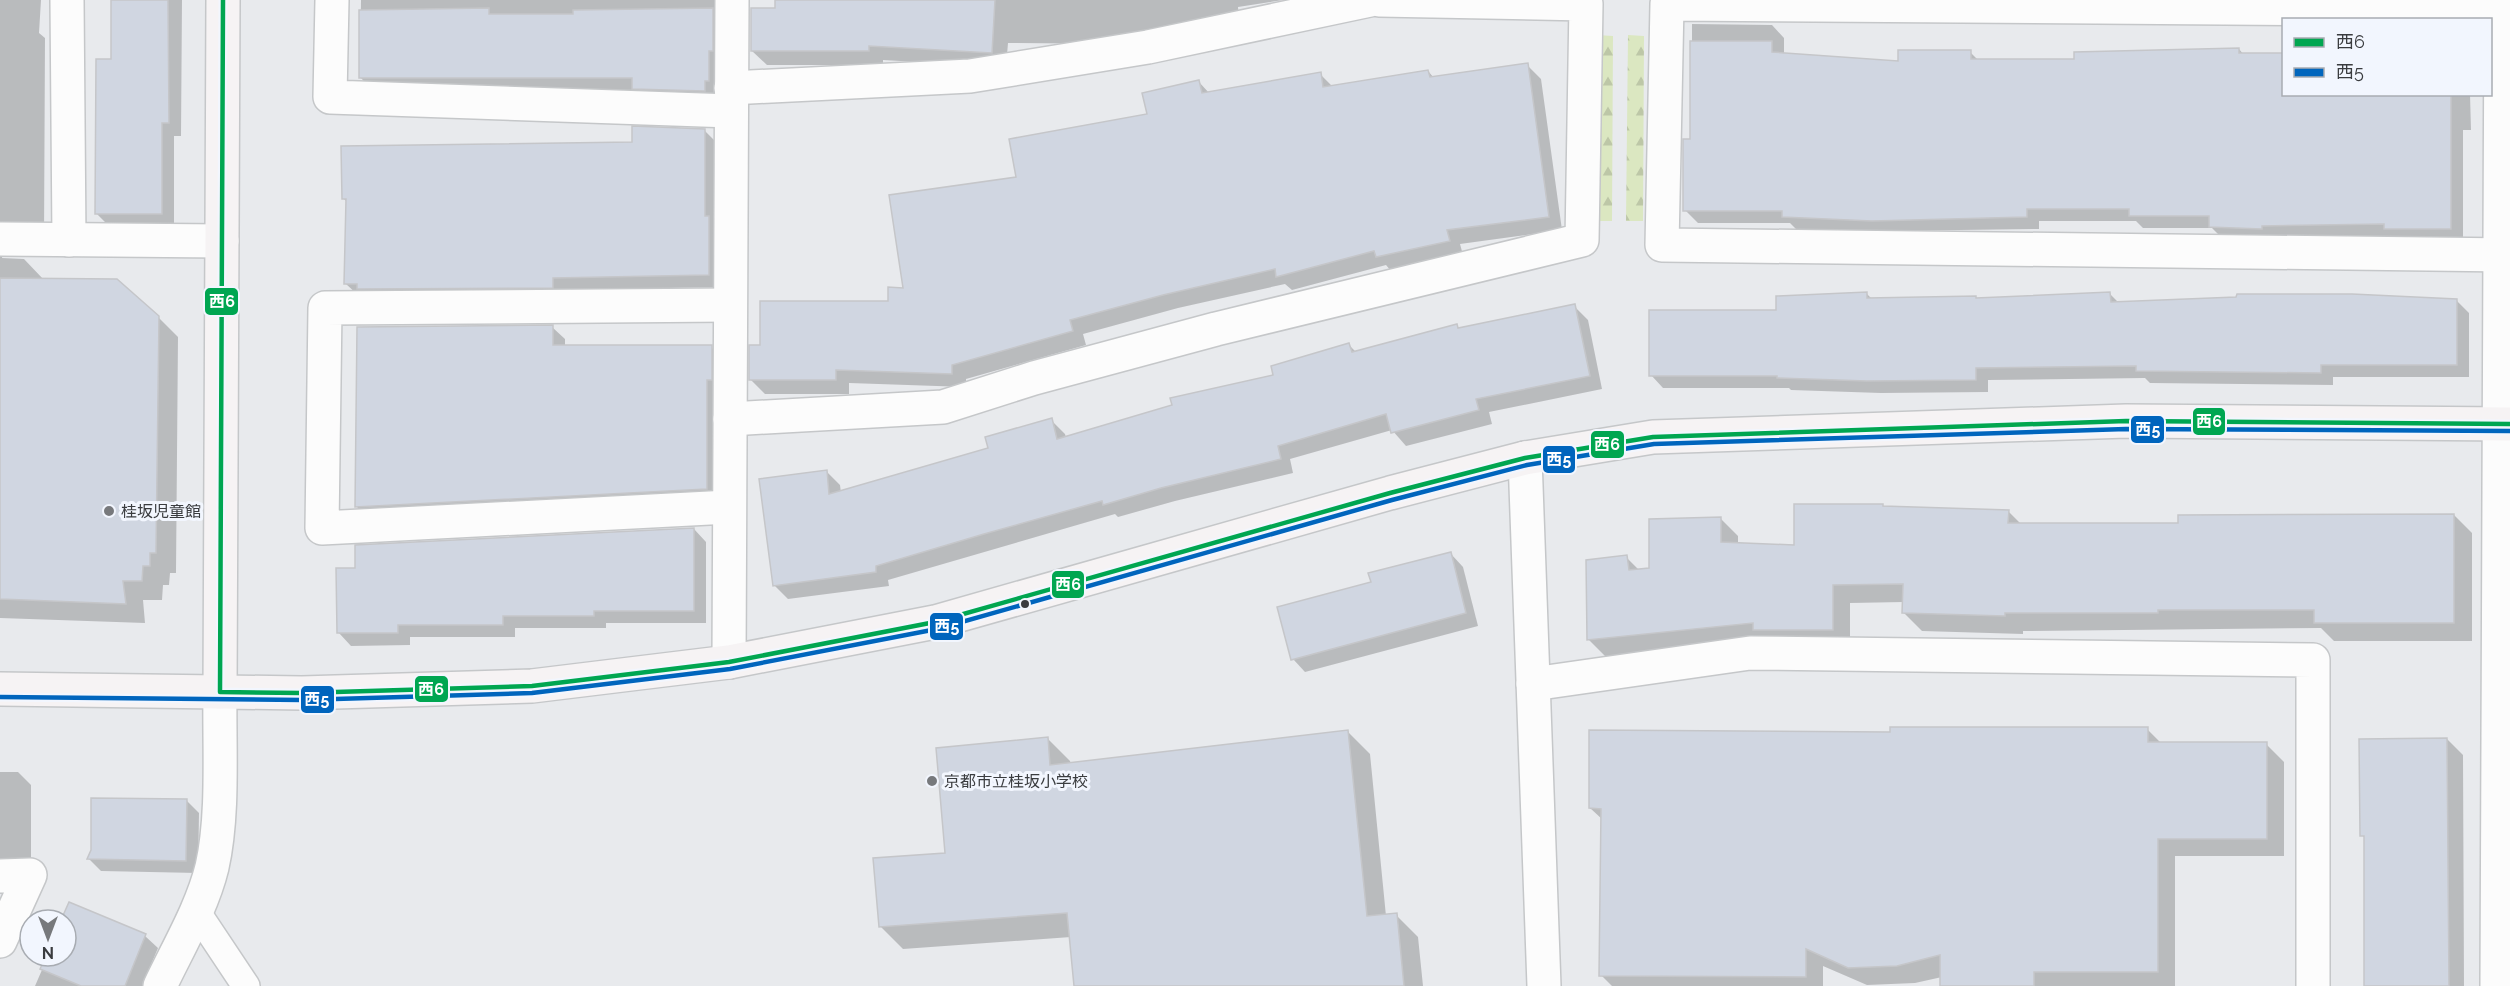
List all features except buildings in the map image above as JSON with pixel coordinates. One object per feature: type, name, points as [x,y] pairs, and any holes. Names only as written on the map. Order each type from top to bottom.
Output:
[{"type":"street","points":[[67,0],[69,240]]},
{"type":"street","points":[[160,986],[212,868],[218,826],[223,0]]},
{"type":"street","points":[[332,0],[330,97],[731,99],[970,76],[1148,47],[1370,0]]},
{"type":"street","points":[[729,662],[732,0]]},
{"type":"street","points":[[730,419],[943,407],[1034,378],[1216,329],[1582,240],[1586,4],[1379,0]]},
{"type":"street","points":[[2501,970],[2505,424],[2505,255],[2504,7],[1667,4],[1662,245],[2505,255]]},
{"type":"street","points":[[0,239],[222,241]]},
{"type":"street","points":[[729,507],[322,528],[326,308],[730,305]]},
{"type":"street","points":[[0,688],[302,693],[532,686],[729,662],[935,622],[1390,493],[1525,458],[1653,437],[2126,421],[2505,424]]},
{"type":"street","points":[[1525,458],[1538,768],[1544,986]]},
{"type":"street","points":[[1533,684],[1749,653],[2313,660],[2313,986]]},
{"type":"street","points":[[0,876],[30,875],[0,941]]},
{"type":"lane","points":[[195,911],[240,977]]},
{"type":"green space","points":[[1597,35],[1613,36],[1612,221],[1594,221]]},
{"type":"green space","points":[[1628,35],[1644,36],[1643,221],[1626,221]]},
{"type":"transit line","name":"西6","points":[[223,0],[220,692],[302,693],[532,686],[729,662],[935,622],[1390,493],[1525,458],[1653,437],[2126,421],[2510,424]]},
{"type":"transit line","name":"西5","points":[[0,697],[302,700],[532,693],[730,669],[937,629],[1392,500],[1527,465],[1654,444],[2126,429],[2510,431]]},
{"type":"place","name":"桂坂児童館","points":[[109,511]]},
{"type":"place","name":"京都市立桂坂小学校","points":[[932,781]]}]
